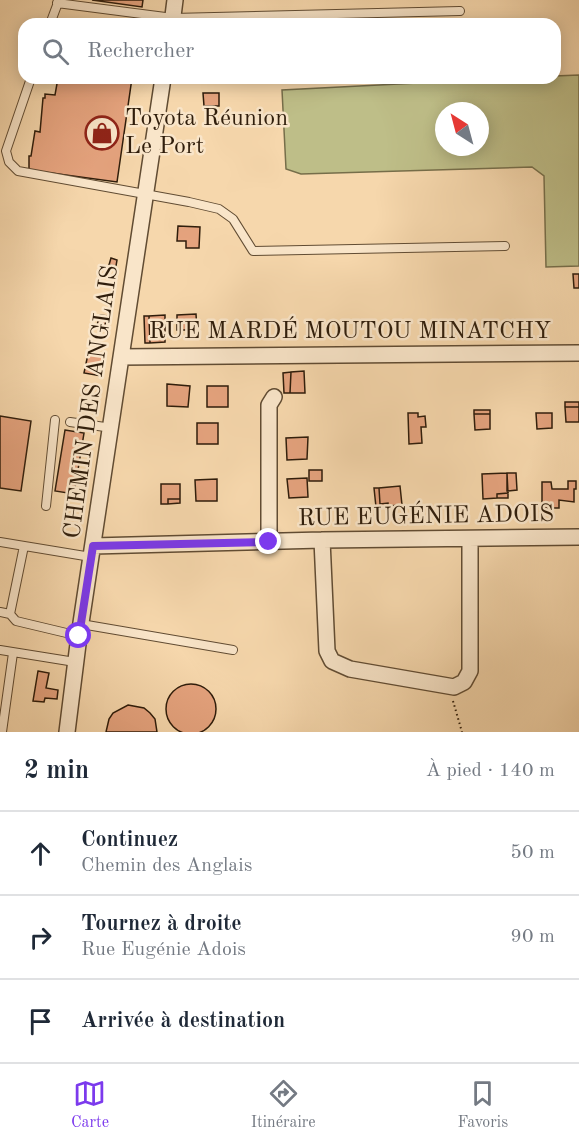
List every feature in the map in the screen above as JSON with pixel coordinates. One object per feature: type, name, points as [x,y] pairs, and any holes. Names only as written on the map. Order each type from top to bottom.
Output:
[{"type":"street","points":[[172,18],[175,0]]},
{"type":"street","name":"CHEMIN DES ANGLAIS","points":[[67,732],[75,662],[162,84]]},
{"type":"street","name":"RUE MARDÉ MOUTOU MINATCHY","points":[[121,357],[579,353]]},
{"type":"street","points":[[269,542],[270,405],[274,397]]},
{"type":"street","name":"RUE EUGÉNIE ADOIS","points":[[92,551],[322,540],[579,537]]},
{"type":"street","points":[[322,540],[327,651],[332,661],[350,669],[449,687],[459,686],[470,671],[470,538]]},
{"type":"lane","points":[[52,18],[58,2],[154,18]]},
{"type":"lane","points":[[258,18],[460,11]]},
{"type":"lane","points":[[29,84],[6,151],[9,162],[18,171],[219,209],[233,219],[253,251],[505,246]]},
{"type":"lane","points":[[46,507],[55,420]]},
{"type":"lane","points":[[70,422],[112,428]]},
{"type":"lane","points":[[0,542],[92,551]]},
{"type":"lane","points":[[9,614],[24,546]]},
{"type":"lane","points":[[0,612],[9,614],[16,621],[233,650]]},
{"type":"lane","points":[[0,651],[75,662]]},
{"type":"lane","points":[[2,732],[13,652]]},
{"type":"path","points":[[449,687],[462,732]]},
{"type":"green space","points":[[579,75],[579,266],[546,267],[544,176],[532,167],[301,174],[286,169],[282,90],[399,84],[561,84],[561,76]]},
{"type":"building","points":[[92,0],[143,0],[142,7]]},
{"type":"building","points":[[57,84],[131,84],[117,182],[29,170],[29,156],[31,156],[35,131],[40,132],[43,98],[45,94],[55,95]]},
{"type":"building","points":[[203,93],[219,93],[219,106],[204,106]]},
{"type":"building","points":[[178,226],[200,227],[199,248],[186,248],[186,241],[177,241]]},
{"type":"building","points":[[111,258],[117,260],[116,266],[109,265]]},
{"type":"building","points":[[573,274],[579,274],[579,288],[574,288]]},
{"type":"building","points":[[196,314],[197,330],[177,330],[177,315]]},
{"type":"building","points":[[100,315],[107,316],[104,330],[96,328]]},
{"type":"building","points":[[165,315],[165,342],[150,343],[149,316]]},
{"type":"building","points":[[144,316],[149,316],[150,343],[145,343]]},
{"type":"building","points":[[88,354],[105,357],[101,376],[84,373]]},
{"type":"building","points":[[304,371],[305,393],[290,393],[291,372]]},
{"type":"building","points":[[291,372],[290,393],[284,393],[283,373]]},
{"type":"building","points":[[167,384],[190,386],[188,407],[167,406]]},
{"type":"building","points":[[207,386],[228,386],[228,407],[207,407]]},
{"type":"building","points":[[565,402],[579,402],[579,407],[565,407]]},
{"type":"building","points":[[565,407],[579,407],[579,422],[566,422]]},
{"type":"building","points":[[474,410],[490,410],[490,414],[474,414]]},
{"type":"building","points":[[408,413],[418,413],[418,417],[425,416],[426,427],[421,427],[422,443],[409,444]]},
{"type":"building","points":[[536,413],[552,413],[552,428],[537,429]]},
{"type":"building","points":[[474,414],[490,414],[490,429],[475,430]]},
{"type":"building","points":[[0,416],[31,421],[21,491],[0,488]]},
{"type":"building","points":[[197,423],[218,423],[218,444],[197,444]]},
{"type":"building","points":[[65,430],[84,433],[74,494],[55,491]]},
{"type":"building","points":[[308,437],[307,459],[287,460],[286,438]]},
{"type":"building","points":[[309,470],[322,470],[322,481],[309,481]]},
{"type":"building","points":[[507,473],[508,493],[497,494],[497,498],[483,499],[482,474]]},
{"type":"building","points":[[507,473],[516,473],[517,490],[507,491]]},
{"type":"building","points":[[307,478],[308,497],[289,498],[287,479]]},
{"type":"building","points":[[217,479],[217,501],[196,501],[195,480]]},
{"type":"building","points":[[568,481],[576,481],[574,502],[559,500],[559,508],[542,508],[542,482],[551,482],[552,489],[568,489]]},
{"type":"building","points":[[161,484],[180,484],[180,499],[168,499],[168,504],[161,504]]},
{"type":"building","points":[[400,486],[402,505],[380,504],[379,488]]},
{"type":"building","points":[[374,488],[379,488],[380,504],[388,503],[388,506],[376,507]]},
{"type":"building","points":[[508,493],[508,498],[497,498],[497,494]]},
{"type":"building","points":[[168,499],[180,499],[180,503],[168,504]]},
{"type":"building","points":[[38,671],[49,673],[46,688],[58,690],[57,699],[45,698],[44,702],[33,701]]},
{"type":"building","points":[[191,684],[205,689],[215,704],[214,718],[200,732],[182,732],[177,729],[168,718],[166,709],[168,700],[177,689]]},
{"type":"building","points":[[128,705],[144,708],[150,713],[155,719],[157,732],[106,732],[113,713]]},
{"type":"place","name":"Toyota Réunion Le Port","points":[[102,133]]},
{"type":"route","points":[[79,636],[93,546],[269,542]]}]
